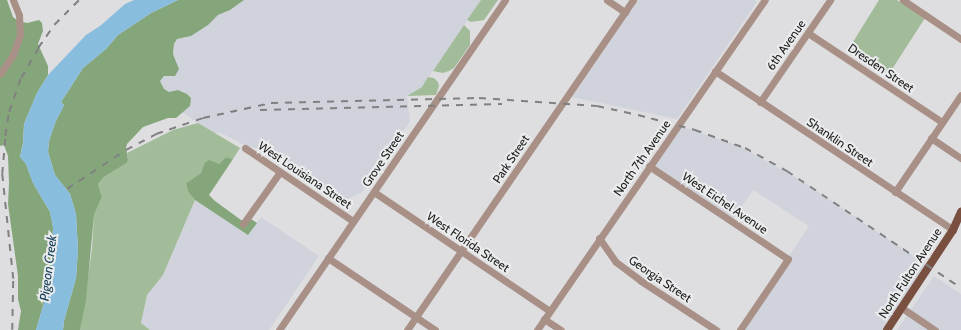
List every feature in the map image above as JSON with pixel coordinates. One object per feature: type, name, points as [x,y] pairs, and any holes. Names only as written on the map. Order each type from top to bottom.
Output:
[{"type":"main road","name":"North Fulton Avenue","points":[[887,330],[953,230],[961,212]]},
{"type":"main road","name":"North Fulton Avenue","points":[[953,230],[961,224]]},
{"type":"street","points":[[0,74],[13,55],[20,35],[19,14],[13,0]]},
{"type":"street","name":"Grove Street","points":[[279,330],[505,0]]},
{"type":"street","points":[[607,0],[625,12]]},
{"type":"street","name":"Park Street","points":[[407,330],[633,0]]},
{"type":"street","name":"North 7th Avenue","points":[[537,330],[599,238],[765,0]]},
{"type":"street","name":"6th Avenue","points":[[760,102],[830,0]]},
{"type":"street","points":[[903,0],[961,39]]},
{"type":"street","name":"Dresden Street","points":[[808,33],[942,122]]},
{"type":"street","name":"Shanklin Street","points":[[715,72],[953,230]]},
{"type":"street","points":[[895,192],[961,95]]},
{"type":"street","points":[[931,138],[961,158]]},
{"type":"street","name":"West Louisiana Street","points":[[245,148],[353,221]]},
{"type":"street","name":"West Eichel Avenue","points":[[649,166],[788,259],[740,330]]},
{"type":"street","points":[[244,224],[280,172]]},
{"type":"street","name":"West Florida Street","points":[[374,192],[550,311]]},
{"type":"street","name":"Georgia Street","points":[[599,238],[616,262],[641,281],[716,330]]},
{"type":"street","points":[[328,258],[435,330]]},
{"type":"street","points":[[902,308],[935,330]]},
{"type":"street","points":[[544,319],[561,330]]},
{"type":"shaded area","points":[[244,0],[481,0],[422,87],[407,96],[410,121],[362,192],[348,199],[331,193],[266,150],[244,145],[223,134],[212,132],[182,112],[190,106],[191,98],[187,94],[178,90],[169,92],[164,89],[160,81],[177,61],[173,54],[174,44],[177,39],[191,36],[208,25],[218,15],[230,10]]},
{"type":"shaded area","points":[[638,0],[754,0],[757,2],[677,119],[572,97]]},
{"type":"shaded area","points":[[678,125],[739,146],[799,179],[930,267],[887,330],[740,330],[809,226],[753,190],[732,221],[649,166]]},
{"type":"shaded area","points":[[195,200],[248,235],[261,217],[319,256],[269,330],[150,330],[141,323],[147,294],[163,275]]},
{"type":"shaded area","points":[[934,276],[961,294],[961,330],[897,330]]},
{"type":"green space","points":[[0,0],[7,0],[13,17],[18,21],[27,23],[39,20],[42,23],[43,31],[38,44],[48,66],[48,75],[37,93],[24,124],[23,143],[20,157],[26,164],[33,183],[50,212],[53,227],[52,271],[36,330],[18,330],[21,311],[18,299],[18,276],[8,204],[8,156],[4,145],[0,146]]},
{"type":"green space","points":[[178,0],[244,0],[230,10],[218,15],[208,25],[191,36],[177,39],[174,44],[173,54],[179,69],[175,76],[164,76],[160,81],[164,89],[169,92],[178,90],[187,94],[191,98],[190,106],[176,118],[168,118],[143,127],[127,144],[127,163],[104,177],[98,184],[102,197],[94,215],[86,300],[80,330],[63,330],[64,321],[76,278],[78,250],[76,214],[70,194],[55,175],[48,152],[49,141],[55,123],[64,105],[61,102],[83,68],[106,49],[118,35],[151,13]]},
{"type":"green space","points":[[481,0],[498,0],[484,20],[471,22],[467,20]]},
{"type":"green space","points":[[879,0],[897,0],[925,18],[887,77],[848,50]]},
{"type":"green space","points":[[464,25],[470,31],[470,45],[454,68],[443,73],[433,71]]},
{"type":"green space","points":[[428,77],[434,78],[438,82],[439,86],[436,95],[407,96],[422,87]]},
{"type":"green space","points":[[198,123],[240,148],[233,159],[226,157],[219,164],[204,164],[201,173],[186,183],[188,192],[195,200],[163,275],[147,295],[141,323],[150,330],[80,330],[92,249],[94,215],[102,197],[98,184],[104,177],[127,163],[127,153],[173,130]]},
{"type":"green space","points":[[226,157],[233,159],[209,195],[241,220],[247,221],[251,219],[257,223],[248,235],[195,200],[188,192],[186,183],[201,173],[204,164],[209,160],[219,164]]},
{"type":"water","points":[[134,0],[178,0],[151,13],[118,35],[106,49],[83,68],[61,102],[64,105],[55,123],[49,141],[48,152],[55,175],[70,194],[76,214],[78,250],[76,278],[64,321],[63,330],[36,330],[52,271],[53,227],[50,212],[33,183],[26,164],[20,157],[23,144],[24,124],[37,93],[48,75],[86,35],[100,26],[125,4]]},
{"type":"railway","points":[[12,330],[13,279],[2,174],[5,136],[9,112],[21,78],[38,48],[54,25],[79,0]]},
{"type":"railway","points":[[67,189],[126,150],[156,134],[203,118],[271,103],[479,98],[597,106],[695,130],[745,148],[787,171],[961,288]]},
{"type":"railway","points":[[260,110],[502,104]]},
{"type":"water label","name":"Pigeon Creek","points":[[48,268]]}]
